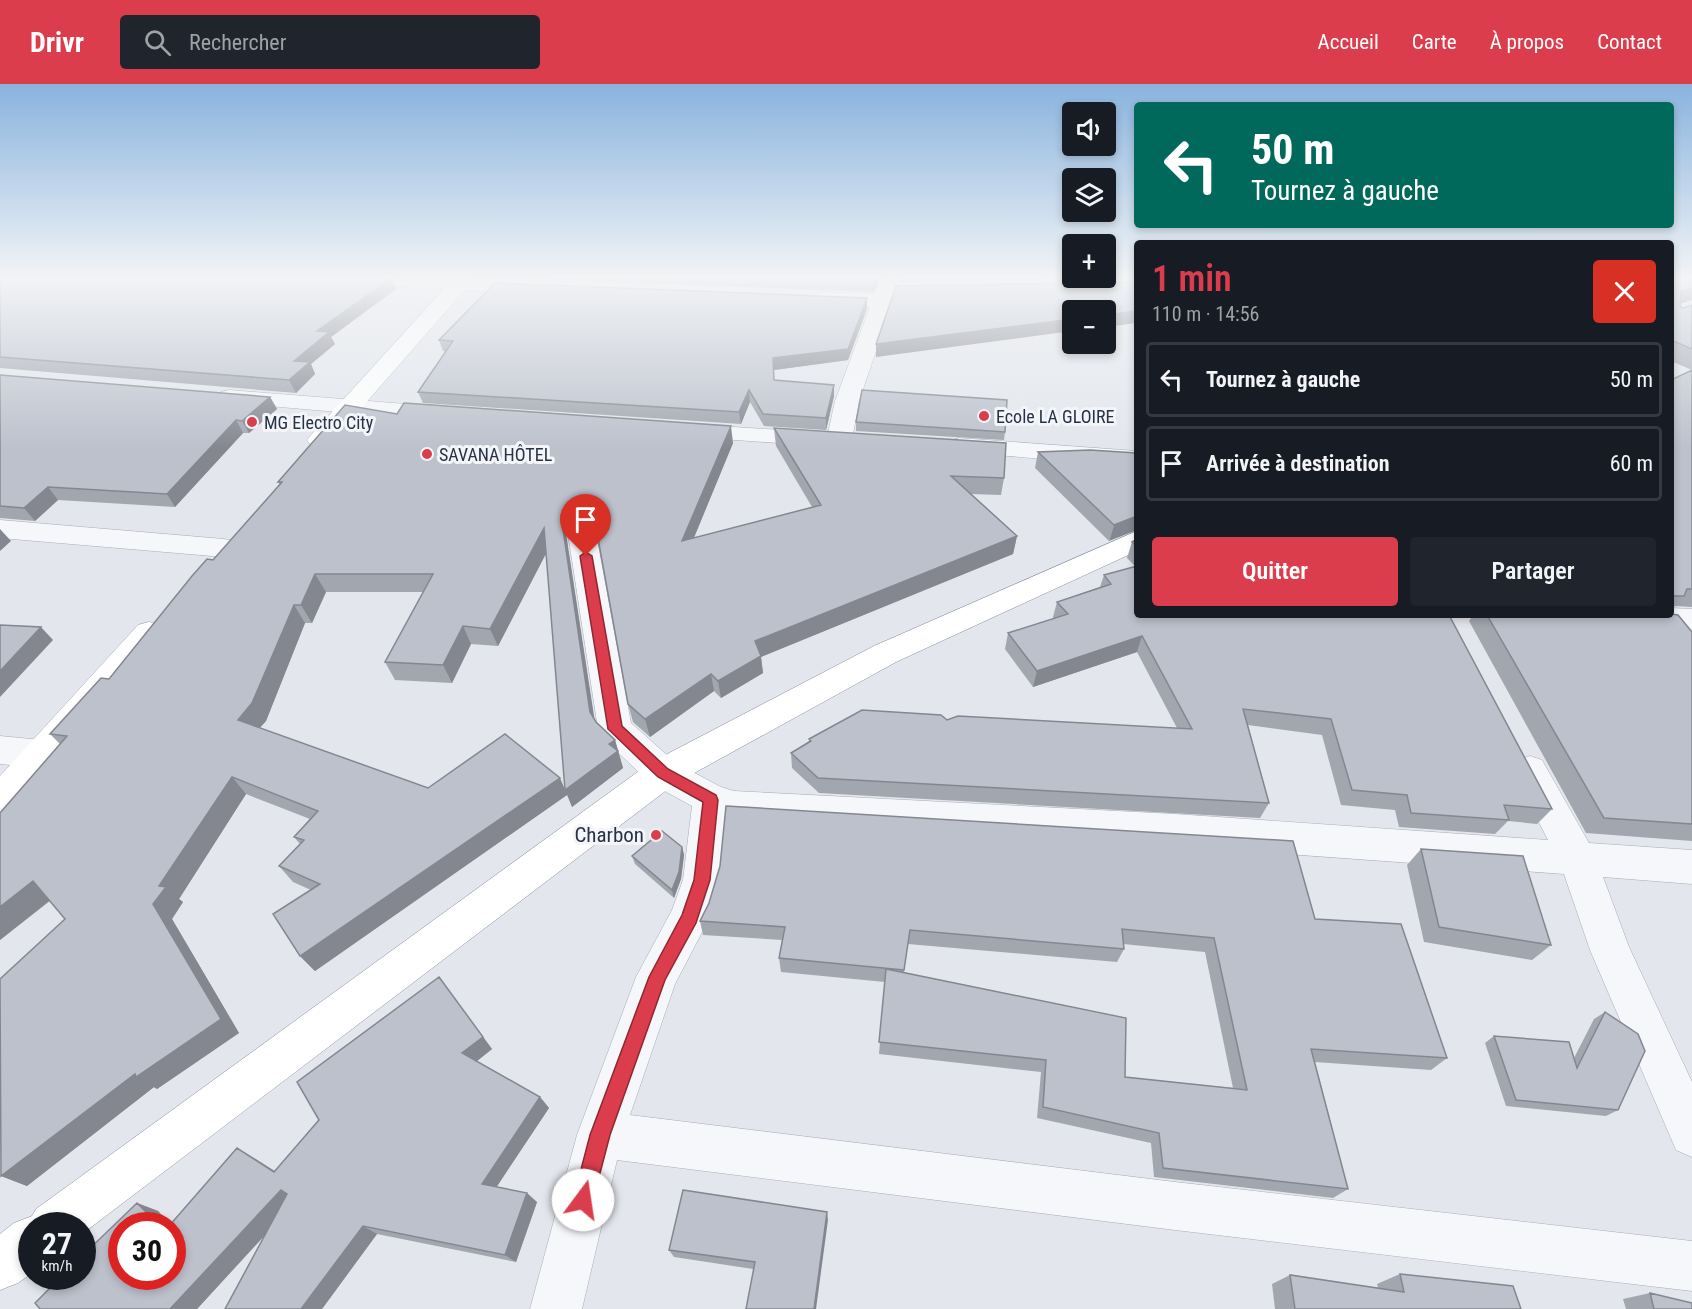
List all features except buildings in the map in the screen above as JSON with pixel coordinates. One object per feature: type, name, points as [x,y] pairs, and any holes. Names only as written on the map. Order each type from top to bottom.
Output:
[{"type":"main road","points":[[302,460],[414,335]]},
{"type":"main road","points":[[200,575],[232,540]]},
{"type":"main road","points":[[72,1212],[663,773],[885,654],[1134,541]]},
{"type":"main road","points":[[0,801],[169,611]]},
{"type":"main road","points":[[0,1265],[18,1252]]},
{"type":"street","points":[[660,429],[850,441],[847,400],[874,335]]},
{"type":"street","points":[[210,395],[468,416]]},
{"type":"street","points":[[941,445],[1134,459]]},
{"type":"street","points":[[0,528],[232,540]]},
{"type":"street","points":[[582,534],[615,729],[663,773],[711,800],[734,806],[1175,830],[1692,867]]},
{"type":"street","points":[[1656,618],[1692,620]]},
{"type":"street","points":[[1512,737],[1578,860],[1610,950],[1692,1134]]},
{"type":"street","points":[[0,750],[42,754]]},
{"type":"street","points":[[556,1309],[600,1135],[657,977],[690,917],[702,880],[711,800]]},
{"type":"street","points":[[600,1135],[1175,1206],[1692,1266]]},
{"type":"place","name":"Ecole LA GLOIRE","points":[[984,416]]},
{"type":"place","name":"MG Electro City","points":[[252,422]]},
{"type":"place","name":"SAVANA HÔTEL","points":[[427,454]]},
{"type":"place","name":"Charbon","points":[[656,835]]},
{"type":"route","points":[[583,1200],[600,1135],[657,977],[690,917],[702,880],[711,800],[663,773],[615,729],[586,556]]}]
